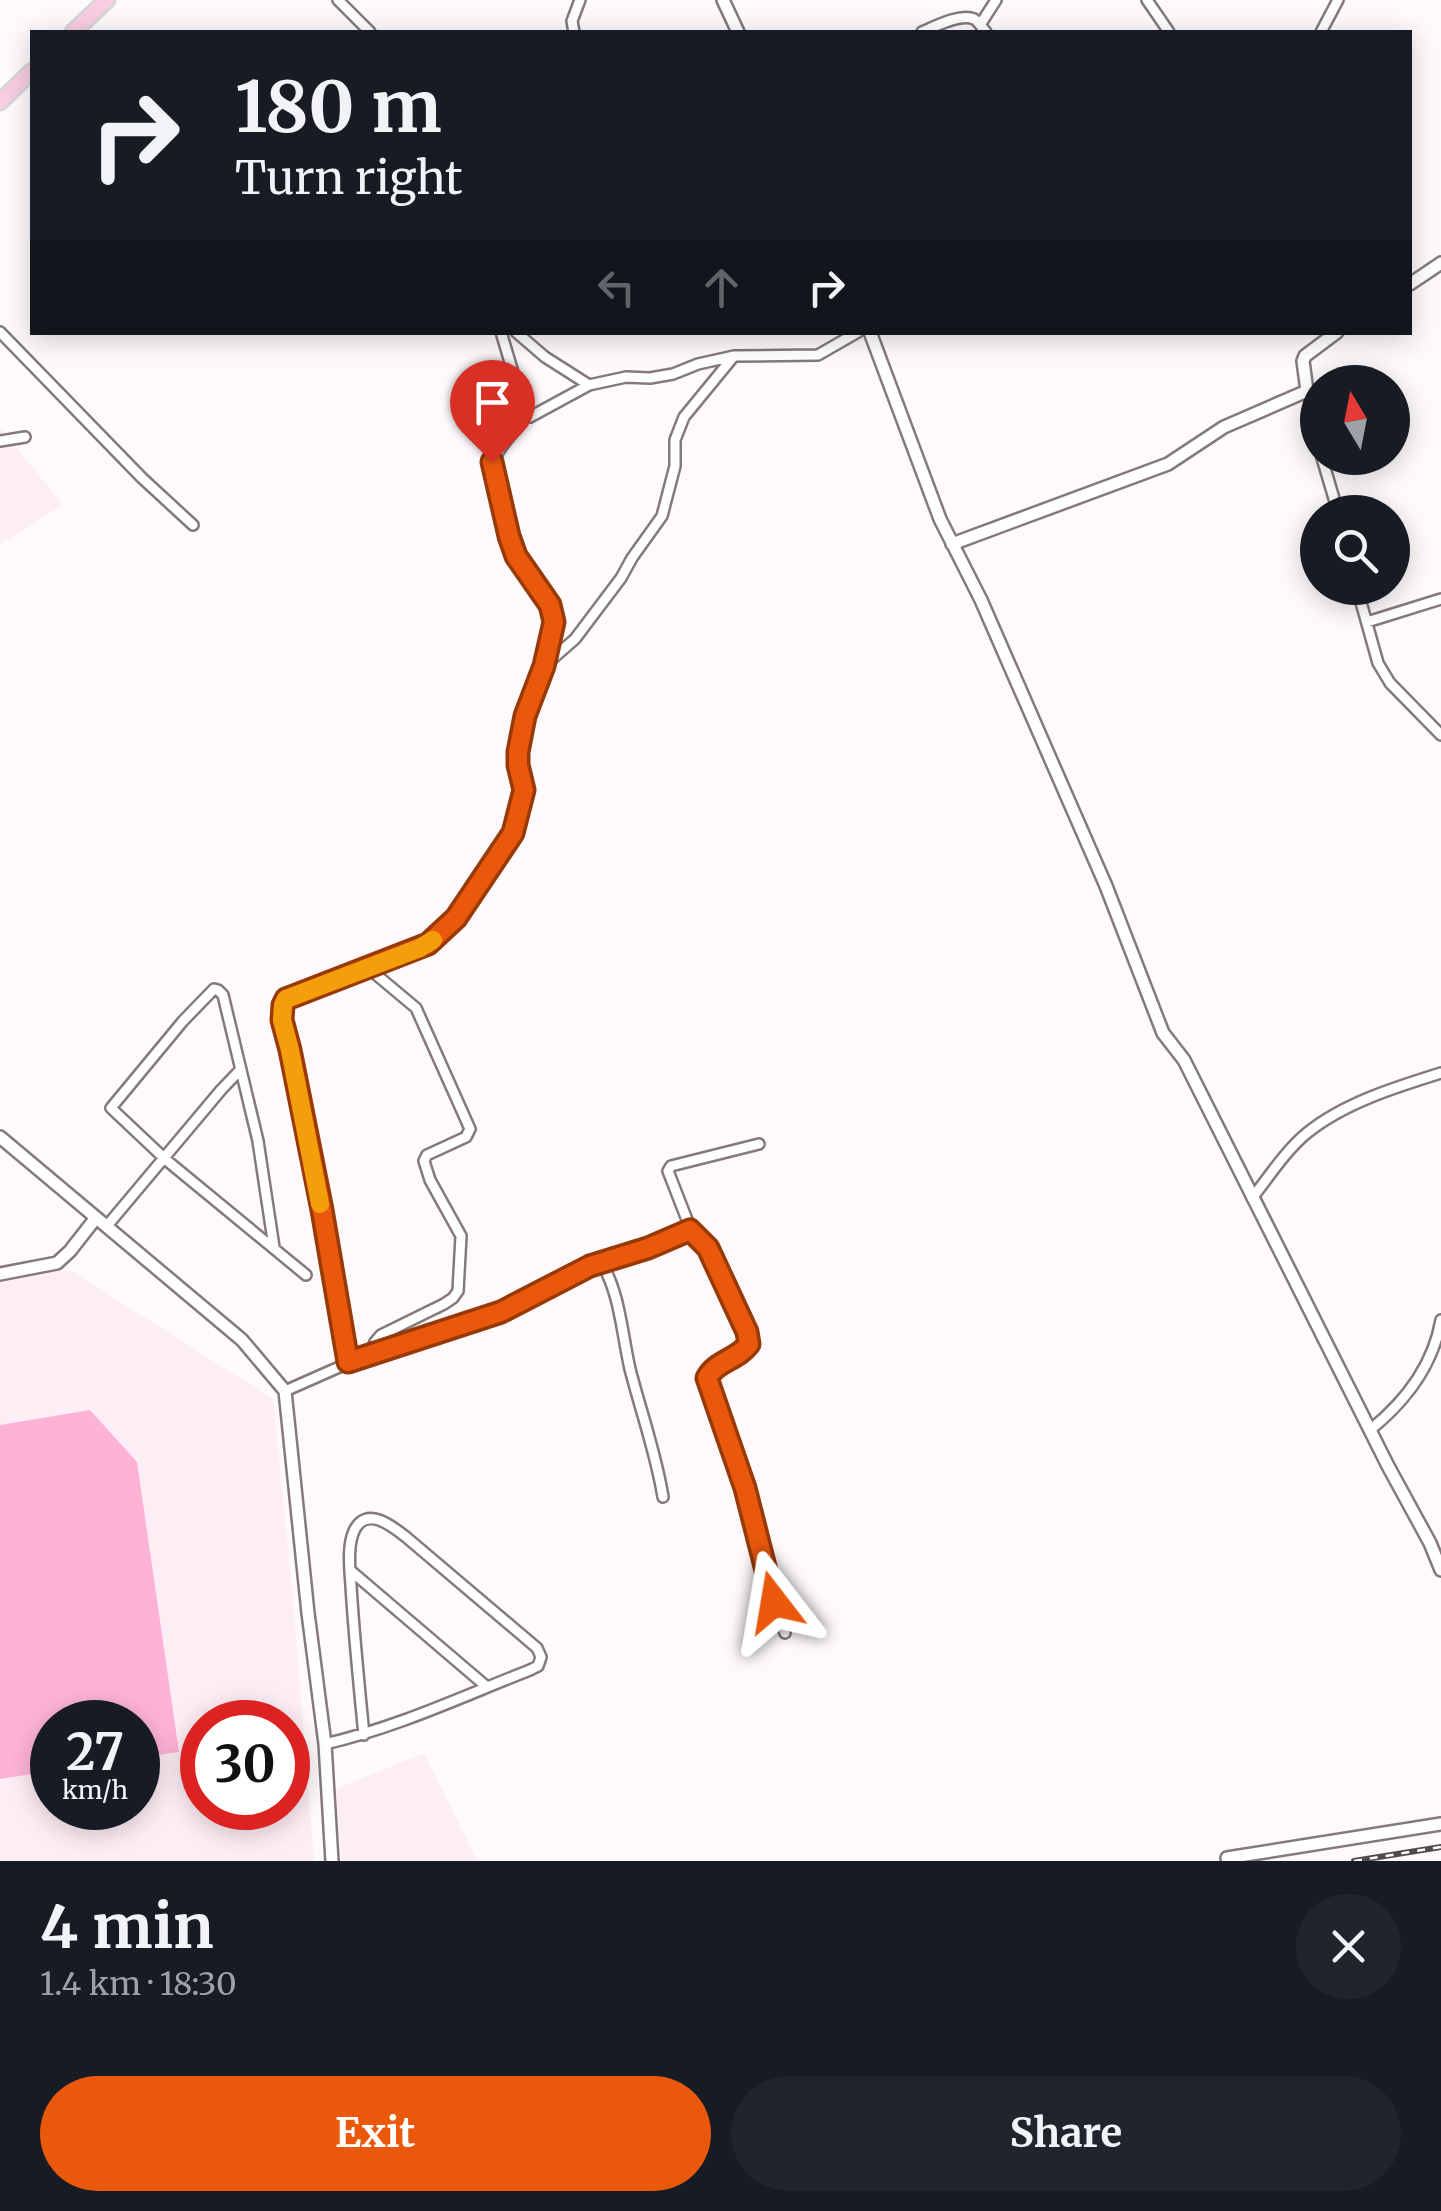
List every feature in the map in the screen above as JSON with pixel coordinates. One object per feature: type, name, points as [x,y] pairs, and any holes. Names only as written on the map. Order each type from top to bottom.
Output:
[{"type":"main road","points":[[75,30],[107,0]]},
{"type":"main road","points":[[0,102],[30,73]]},
{"type":"street","points":[[338,0],[368,30]]},
{"type":"street","points":[[574,30],[572,22],[580,0]]},
{"type":"street","points":[[722,0],[737,30]]},
{"type":"street","points":[[927,30],[960,18],[970,18],[983,29],[996,0]]},
{"type":"street","points":[[1147,0],[1169,30]]},
{"type":"street","points":[[1322,30],[1338,0]]},
{"type":"street","points":[[1412,283],[1441,263]]},
{"type":"street","points":[[0,332],[142,478],[194,525]]},
{"type":"street","points":[[348,1362],[283,1005],[286,999],[420,948],[444,930],[513,833],[524,790],[518,752],[554,622],[550,605],[516,556],[493,470],[496,453],[526,416],[502,335]]},
{"type":"street","points":[[519,335],[544,358],[589,385]]},
{"type":"street","points":[[526,416],[589,385],[626,377],[673,374],[734,356],[818,356],[853,335]]},
{"type":"street","points":[[871,335],[940,519],[981,600],[1106,886],[1163,1033],[1184,1060],[1441,1570]]},
{"type":"street","points":[[1303,365],[1305,356],[1333,335]]},
{"type":"street","points":[[544,666],[585,627],[662,516],[675,466],[675,440],[684,417],[734,356]]},
{"type":"street","points":[[952,544],[1168,464],[1224,427],[1300,394]]},
{"type":"street","points":[[0,441],[25,437]]},
{"type":"street","points":[[1367,622],[1441,600]]},
{"type":"street","points":[[1362,605],[1378,663],[1390,683],[1441,735]]},
{"type":"street","points":[[368,967],[416,1008],[470,1129],[466,1137],[427,1155],[424,1161],[430,1180],[461,1236],[458,1291],[444,1304],[380,1335],[371,1354]]},
{"type":"street","points":[[274,1248],[258,1141],[241,1069],[223,995],[212,990],[111,1106],[164,1158],[274,1248],[306,1274]]},
{"type":"street","points":[[0,1274],[57,1263],[70,1252],[164,1158],[241,1069]]},
{"type":"street","points":[[1252,1198],[1308,1132],[1387,1090],[1441,1073]]},
{"type":"street","points":[[0,1137],[242,1340],[285,1391],[326,1744],[332,1861]]},
{"type":"street","points":[[759,1144],[669,1168],[690,1230],[708,1248],[747,1332],[749,1344],[741,1354],[712,1368],[707,1378],[745,1488],[785,1633]]},
{"type":"street","points":[[285,1391],[348,1362],[501,1312],[564,1278],[690,1230]]},
{"type":"street","points":[[602,1264],[614,1292],[663,1497]]},
{"type":"street","points":[[1370,1430],[1402,1400],[1435,1360],[1441,1320]]},
{"type":"street","points":[[326,1744],[364,1735],[414,1718],[538,1666],[542,1657],[537,1648],[387,1522],[373,1518],[354,1531],[350,1571],[364,1735]]},
{"type":"street","points":[[350,1571],[486,1687]]},
{"type":"street","points":[[1226,1858],[1441,1824]]},
{"type":"shaded area","points":[[0,428],[63,505],[0,544]]},
{"type":"shaded area","points":[[71,1271],[273,1399],[301,1700],[180,1700],[180,1830],[310,1830],[310,1812],[314,1861],[0,1861],[0,1779],[30,1774],[30,1830],[160,1830],[160,1755],[178,1752],[90,1410],[0,1425],[0,1280]]},
{"type":"shaded area","points":[[90,1410],[137,1462],[179,1752],[160,1755],[160,1700],[30,1700],[30,1774],[0,1779],[0,1425]]},
{"type":"shaded area","points":[[424,1753],[477,1861],[342,1861],[336,1789]]},
{"type":"railway","points":[[1354,1861],[1441,1847]]},
{"type":"slow traffic","points":[[320,1204],[282,1020],[283,1005],[286,999],[433,940]]},
{"type":"route","points":[[492,462],[516,556],[550,605],[554,622],[518,752],[524,790],[513,833],[456,918],[428,944],[286,999],[283,1005],[282,1020],[322,1210],[348,1362],[501,1312],[590,1266],[690,1230],[708,1248],[747,1332],[749,1344],[741,1354],[712,1368],[707,1378],[745,1488],[774,1602]]}]
